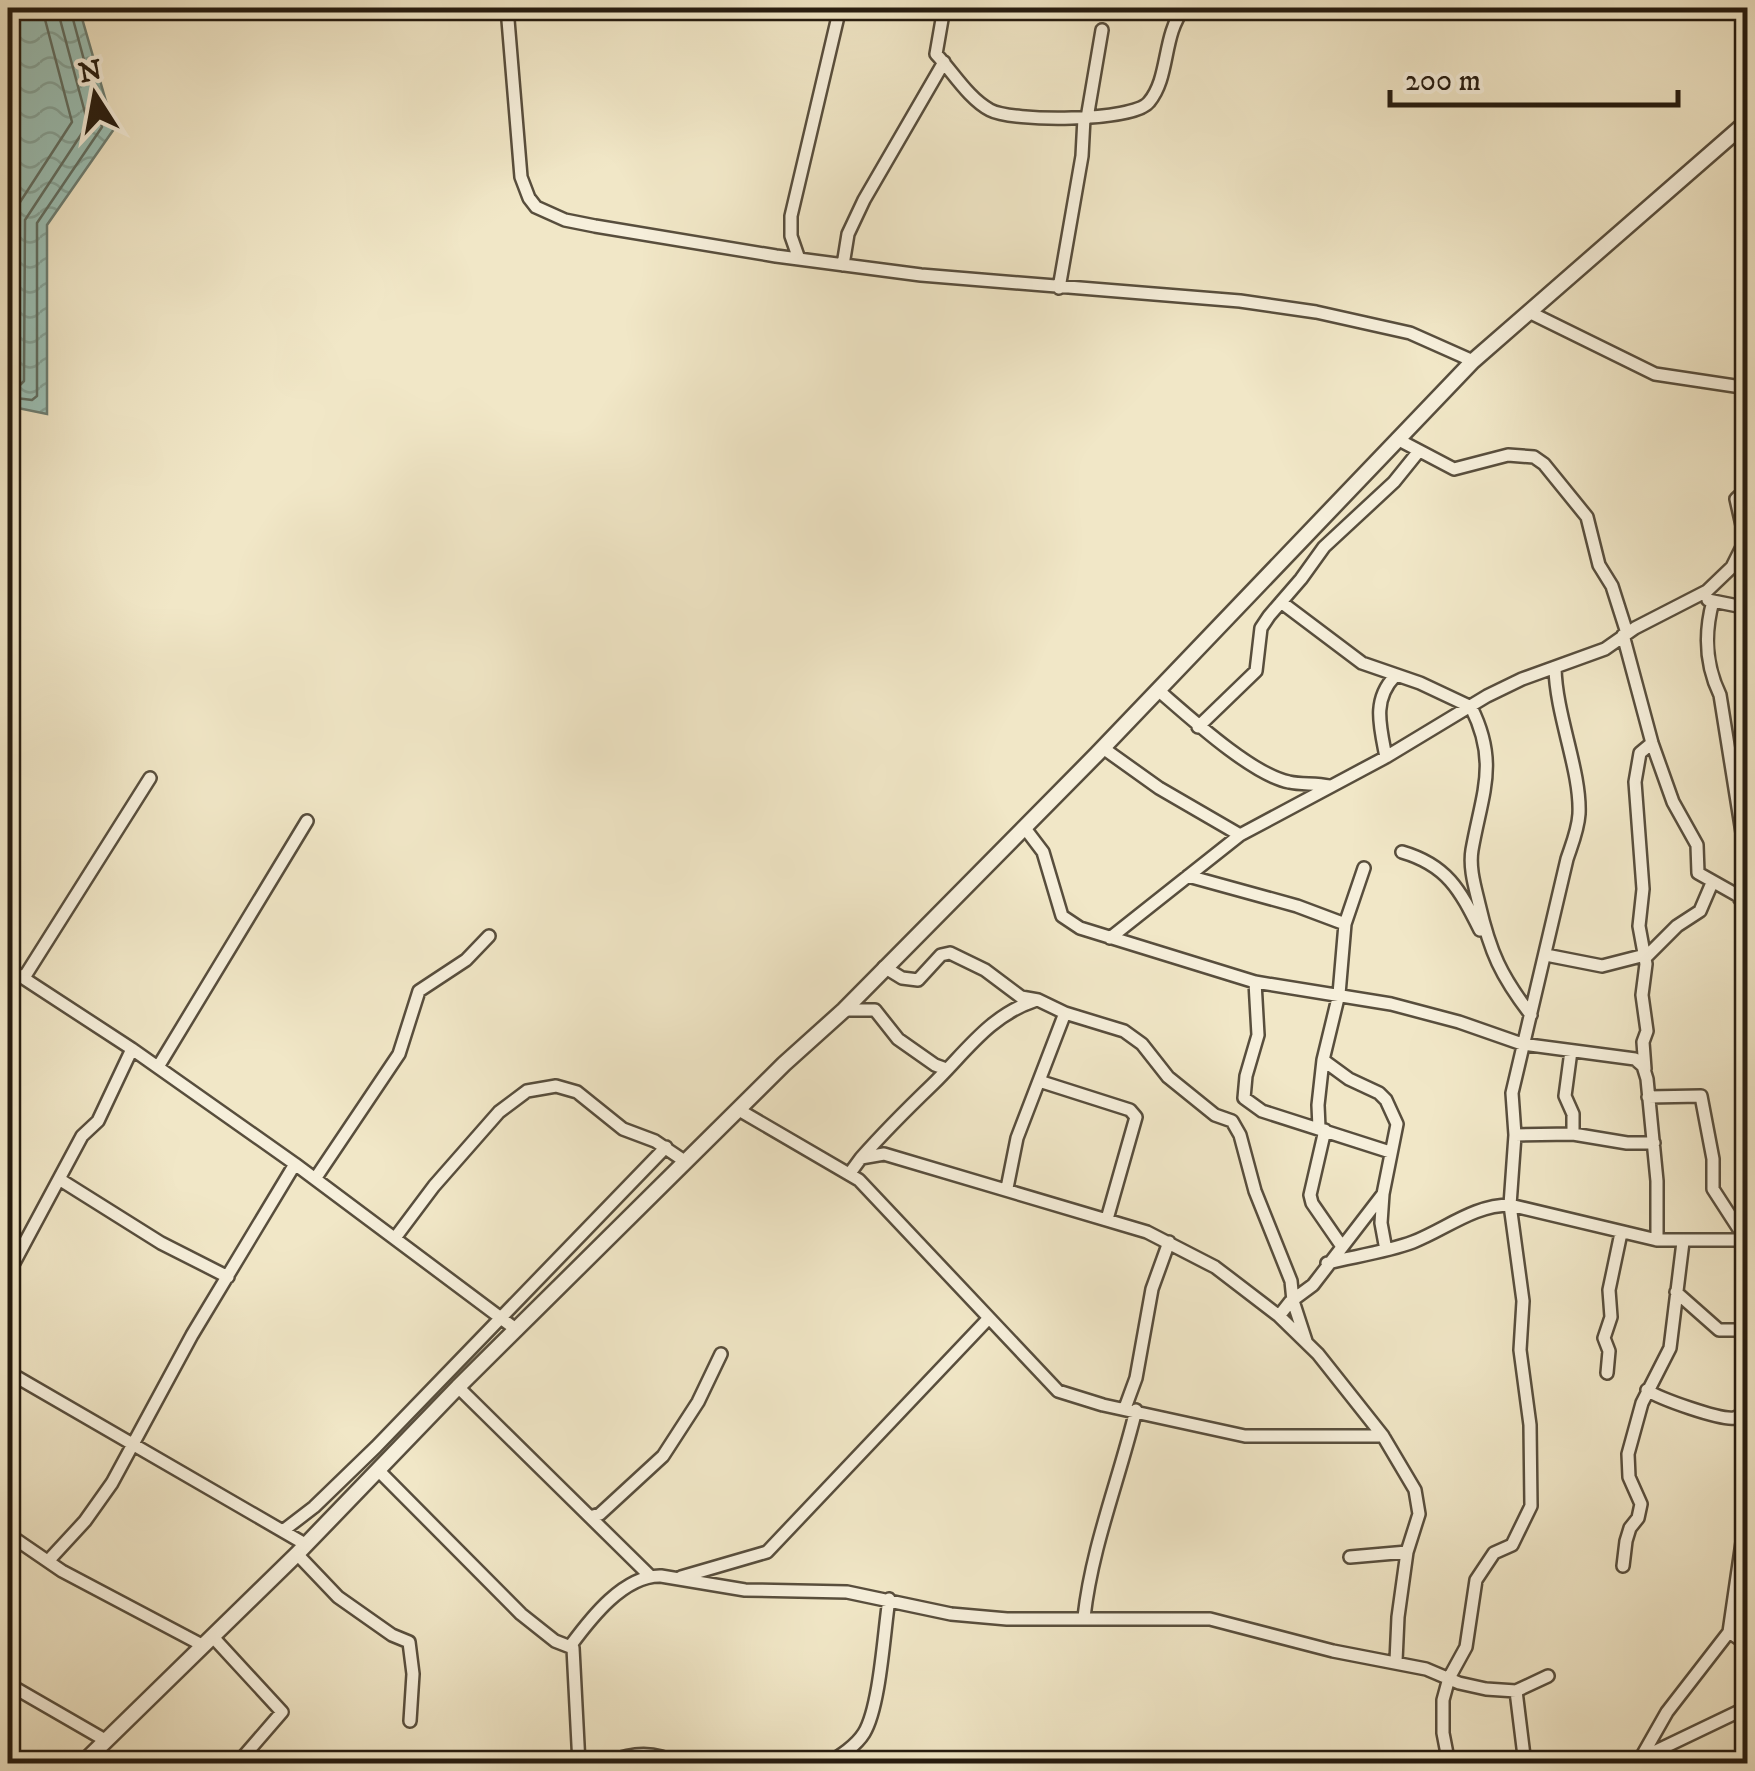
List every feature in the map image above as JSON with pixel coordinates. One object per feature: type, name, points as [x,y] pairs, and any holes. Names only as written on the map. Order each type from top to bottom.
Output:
[{"type":"street","points":[[508,8],[521,177],[536,207],[566,220],[842,265],[1059,288],[1240,301],[1316,312],[1410,332],[1473,361]]},
{"type":"street","points":[[799,259],[791,236],[792,216],[840,8]]},
{"type":"street","points":[[944,8],[934,47],[936,54],[979,102],[1002,115],[1086,118],[1133,112],[1149,102],[1156,91],[1170,30],[1184,8]]},
{"type":"street","points":[[1059,288],[1102,30]]},
{"type":"street","points":[[842,265],[844,246],[856,217],[944,62]]},
{"type":"street","points":[[82,1764],[784,1064],[844,1010],[1103,748],[1473,361],[1748,121]]},
{"type":"street","points":[[1531,313],[1654,374],[1743,390]]},
{"type":"street","points":[[1396,439],[1454,468],[1508,455],[1534,457],[1587,517],[1599,565],[1612,586],[1652,743],[1674,802],[1697,846],[1698,874],[1736,894],[1748,910]]},
{"type":"street","points":[[1198,727],[1256,671],[1261,628],[1324,547],[1420,451]]},
{"type":"street","points":[[1110,938],[1240,835],[1528,677],[1605,648],[1707,591],[1732,567],[1742,547],[1744,534],[1736,499],[1748,488]]},
{"type":"street","points":[[1694,597],[1748,608]]},
{"type":"street","points":[[1714,601],[1708,670],[1720,695],[1748,870]]},
{"type":"street","points":[[1281,602],[1346,654],[1472,707],[1488,752],[1487,787],[1472,868],[1490,950]]},
{"type":"street","points":[[1449,1764],[1443,1708],[1448,1678],[1466,1648],[1478,1574],[1494,1554],[1512,1545],[1531,1506],[1530,1425],[1520,1364],[1523,1301],[1510,1206],[1515,1135],[1512,1093],[1578,814],[1554,690],[1555,668]]},
{"type":"street","points":[[1386,757],[1378,705],[1384,688],[1395,676]]},
{"type":"street","points":[[1528,677],[1538,678],[1554,690]]},
{"type":"street","points":[[1158,690],[1198,727],[1282,780],[1329,786]]},
{"type":"street","points":[[1652,743],[1640,753],[1635,782],[1643,890],[1638,926],[1646,974],[1642,995],[1647,1031],[1643,1045],[1654,1143],[1657,1240]]},
{"type":"street","points":[[1103,748],[1159,788],[1240,835]]},
{"type":"street","points":[[25,976],[150,778]]},
{"type":"street","points":[[158,1067],[307,821]]},
{"type":"street","points":[[1024,827],[1043,852],[1064,920],[1255,982],[1340,994],[1460,1022],[1522,1044],[1627,1057],[1645,1071]]},
{"type":"street","points":[[1402,852],[1427,859],[1463,896],[1514,994],[1531,1015]]},
{"type":"street","points":[[1342,1245],[1310,1195],[1322,1129],[1318,1104],[1323,1060],[1340,994],[1345,924],[1364,868]]},
{"type":"street","points":[[1188,876],[1345,924]]},
{"type":"street","points":[[1546,956],[1602,966],[1645,956],[1677,926],[1704,908],[1712,883]]},
{"type":"street","points":[[315,1180],[400,1054],[419,990],[466,960],[489,936]]},
{"type":"street","points":[[884,967],[902,978],[918,980],[943,953],[950,954],[985,970],[1020,997],[1038,1000],[1134,1037],[1168,1077],[1238,1127],[1256,1191],[1291,1282],[1307,1343]]},
{"type":"street","points":[[8,968],[132,1048],[296,1164],[518,1330]]},
{"type":"street","points":[[1255,982],[1258,1035],[1244,1098],[1262,1111],[1390,1152]]},
{"type":"street","points":[[850,1173],[898,1115],[1002,1016],[1038,1000]]},
{"type":"street","points":[[844,1010],[875,1010],[898,1039],[934,1066],[946,1069]]},
{"type":"street","points":[[1007,1188],[1017,1138],[1064,1013]]},
{"type":"street","points":[[8,1274],[82,1136],[98,1122],[132,1048]]},
{"type":"street","points":[[1572,1051],[1565,1096],[1574,1119],[1573,1134]]},
{"type":"street","points":[[1323,1060],[1348,1079],[1373,1088],[1386,1100],[1397,1124],[1383,1194],[1381,1223],[1386,1250]]},
{"type":"street","points":[[1039,1082],[1130,1110],[1136,1117],[1106,1219]]},
{"type":"street","points":[[394,1238],[499,1112],[527,1091],[556,1086],[572,1090],[622,1128],[686,1162]]},
{"type":"street","points":[[1648,1097],[1701,1096],[1713,1159],[1713,1189],[1747,1240]]},
{"type":"street","points":[[739,1110],[850,1173],[1058,1390],[1245,1436],[1383,1436]]},
{"type":"street","points":[[1515,1135],[1573,1134],[1654,1143]]},
{"type":"street","points":[[284,1530],[376,1448],[666,1148]]},
{"type":"street","points":[[861,1158],[884,1154],[898,1157],[1170,1242],[1215,1266],[1279,1316],[1307,1343],[1383,1436],[1415,1490],[1419,1514],[1407,1552],[1396,1661]]},
{"type":"street","points":[[48,1560],[85,1521],[135,1445],[192,1334],[296,1164]]},
{"type":"street","points":[[59,1179],[161,1243],[228,1277]]},
{"type":"street","points":[[1279,1316],[1313,1285],[1383,1194]]},
{"type":"street","points":[[1327,1263],[1412,1242],[1481,1210],[1510,1206],[1657,1240],[1747,1240]]},
{"type":"street","points":[[1607,1374],[1609,1351],[1604,1338],[1611,1317],[1609,1290],[1622,1233]]},
{"type":"street","points":[[1084,1617],[1092,1557],[1122,1468],[1152,1289],[1170,1242]]},
{"type":"street","points":[[1624,1566],[1626,1541],[1641,1504],[1629,1477],[1628,1454],[1648,1390],[1670,1348],[1683,1242]]},
{"type":"street","points":[[1676,1292],[1718,1330],[1748,1330]]},
{"type":"street","points":[[678,1578],[767,1552],[988,1318]]},
{"type":"street","points":[[590,1517],[600,1514],[663,1456],[698,1402],[721,1354]]},
{"type":"street","points":[[8,1372],[284,1530],[338,1597],[395,1638],[409,1642],[414,1674],[410,1720]]},
{"type":"street","points":[[458,1387],[650,1576]]},
{"type":"street","points":[[1648,1390],[1670,1402],[1728,1418],[1739,1416],[1748,1408]]},
{"type":"street","points":[[378,1470],[521,1614],[554,1641],[571,1645]]},
{"type":"street","points":[[1642,1756],[1667,1712],[1729,1632],[1748,1501]]},
{"type":"street","points":[[8,1534],[62,1571],[207,1640],[282,1712],[236,1764]]},
{"type":"street","points":[[1350,1557],[1407,1552]]},
{"type":"street","points":[[571,1645],[625,1588],[650,1576],[745,1590],[846,1592],[957,1615],[1036,1621],[1084,1617],[1141,1622],[1210,1620],[1334,1651],[1396,1661],[1473,1687],[1516,1691],[1548,1676]]},
{"type":"street","points":[[828,1764],[865,1732],[888,1599]]},
{"type":"street","points":[[1729,1632],[1748,1646]]},
{"type":"street","points":[[571,1645],[576,1671],[579,1762]]},
{"type":"street","points":[[8,1684],[105,1740]]},
{"type":"street","points":[[1516,1691],[1525,1764]]},
{"type":"street","points":[[1628,1764],[1745,1710]]},
{"type":"street","points":[[599,1764],[644,1754],[665,1756],[678,1764]]},
{"type":"water","points":[[8,8],[79,8],[114,129],[47,225],[47,414],[8,406]]}]
